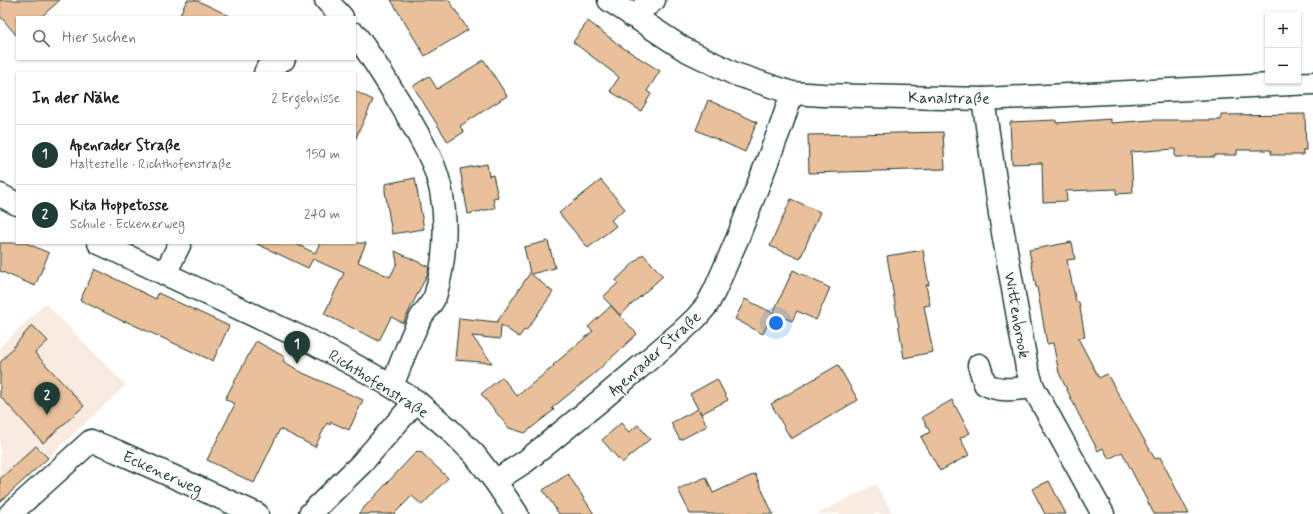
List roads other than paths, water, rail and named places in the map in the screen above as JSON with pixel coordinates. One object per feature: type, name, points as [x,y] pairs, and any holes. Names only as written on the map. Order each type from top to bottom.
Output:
[{"type":"street","points":[[326,0],[341,16]]},
{"type":"street","name":"Kanalstraße","points":[[609,0],[684,50],[735,74],[792,93],[984,99],[1313,83]]},
{"type":"street","points":[[632,16],[654,0]]},
{"type":"street","points":[[356,35],[366,48],[395,94],[422,141],[434,166],[442,196],[444,212],[443,253],[436,294],[420,320],[392,386]]},
{"type":"street","points":[[266,72],[268,67],[282,60]]},
{"type":"street","name":"Apenrader Straße","points":[[495,480],[526,461],[601,400],[680,333],[707,305],[738,237],[781,126],[792,93]]},
{"type":"street","name":"Wittenbrook","points":[[984,99],[1004,234],[1028,368],[1034,387],[1103,514]]},
{"type":"street","points":[[0,195],[16,203]]},
{"type":"street","name":"Richthofenstraße","points":[[101,244],[313,343],[371,374],[416,401],[435,416],[474,454],[495,480],[517,514]]},
{"type":"street","points":[[165,274],[180,244]]},
{"type":"street","points":[[979,365],[985,384],[992,388],[1011,389],[1034,387]]},
{"type":"street","points":[[310,514],[361,464],[416,401]]},
{"type":"street","name":"Eckenerweg","points":[[10,514],[90,441],[123,454],[257,514]]},
{"type":"place","name":"Apenrader Straße","points":[[297,364]]},
{"type":"place","name":"Kita Hoppetosse","points":[[47,415]]}]
